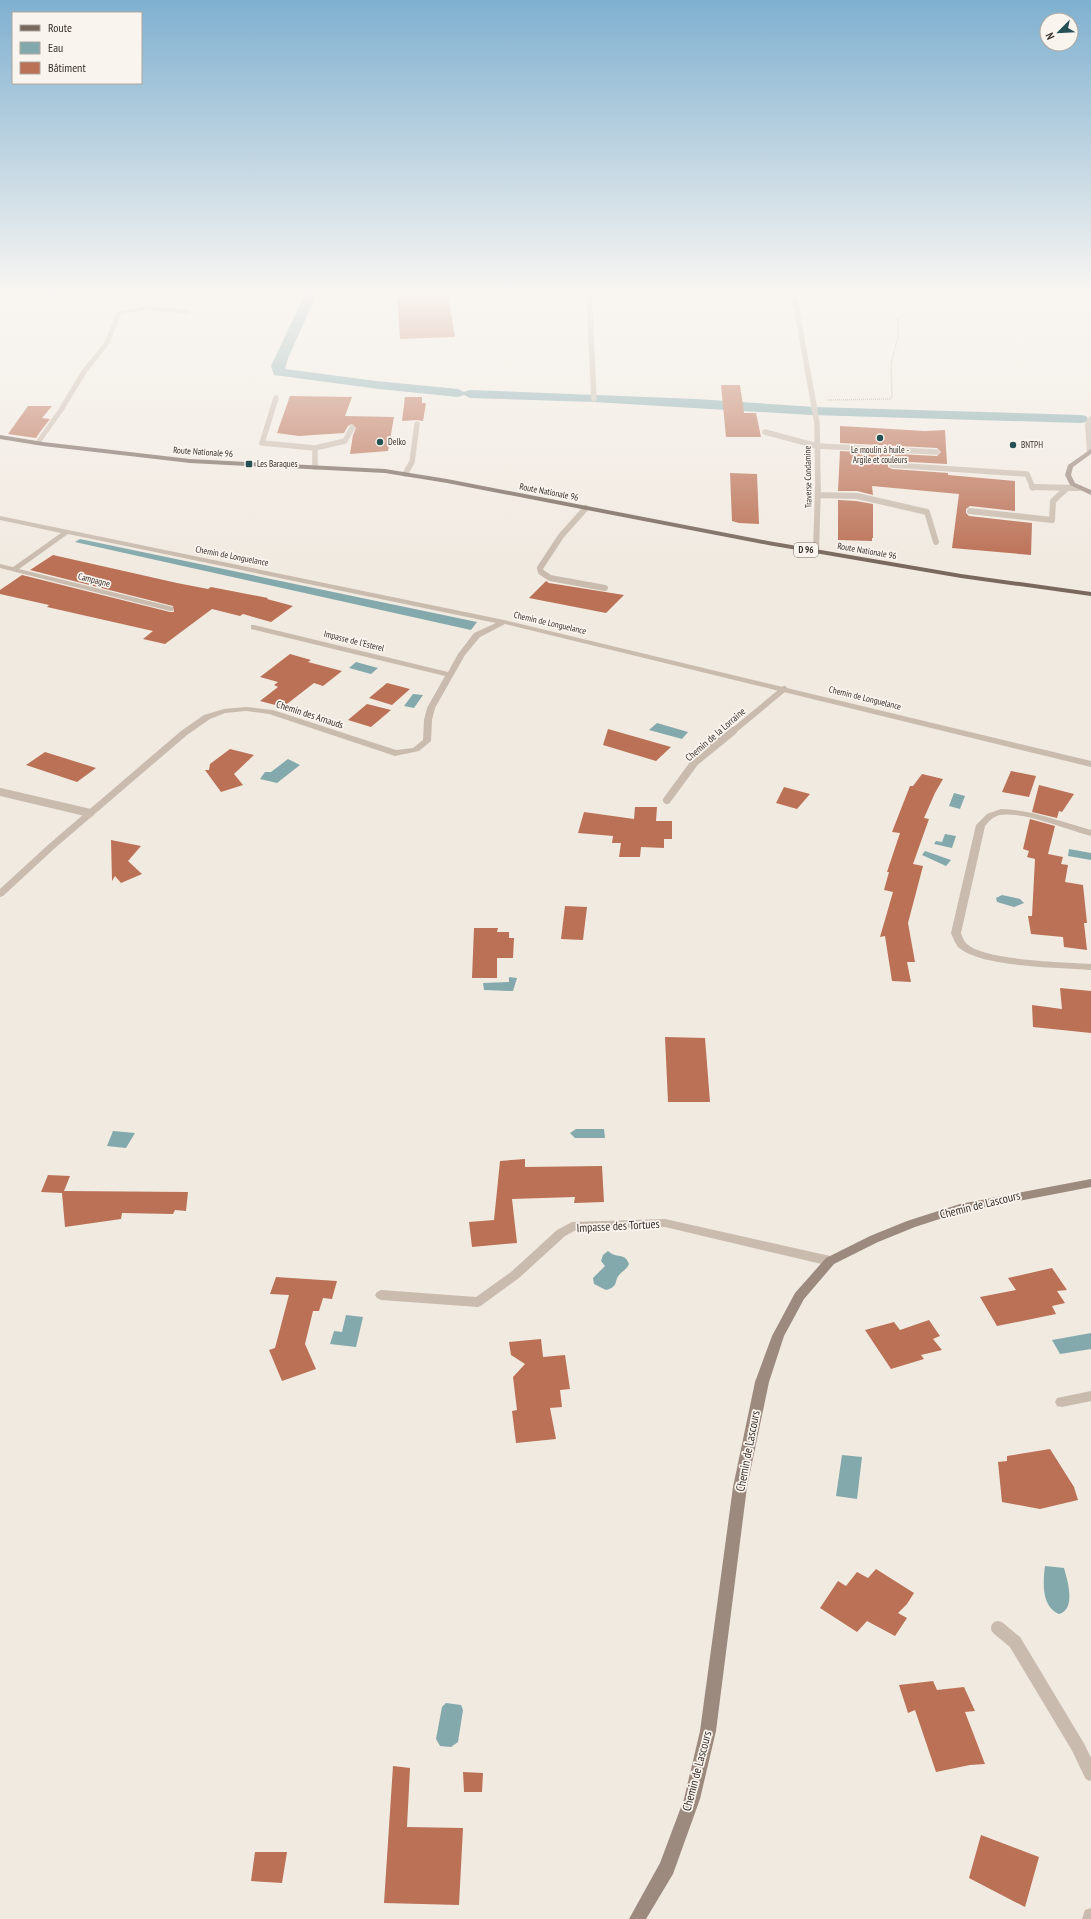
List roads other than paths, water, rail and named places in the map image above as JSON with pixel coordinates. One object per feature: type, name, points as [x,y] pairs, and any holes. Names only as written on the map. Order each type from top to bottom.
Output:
[{"type":"main road","name":"Route Nationale 96","points":[[0,437],[37,444],[190,461],[315,467],[405,474],[816,552],[961,576],[1091,594]]},
{"type":"street","points":[[37,444],[61,410],[77,384]]},
{"type":"street","points":[[1091,418],[1088,424],[1091,451],[1070,466],[1068,475],[1072,484],[1091,493]]},
{"type":"street","name":"Chemin de Longuelance","points":[[0,518],[504,622],[1091,764]]},
{"type":"street","points":[[13,570],[66,532]]},
{"type":"street","name":"Campagne","points":[[0,566],[170,609]]},
{"type":"street","name":"Chemin des Arnauds","points":[[0,894],[90,813],[184,733],[207,717],[224,711],[246,709],[270,712],[395,753],[411,752],[421,748],[427,741],[430,708],[462,654],[477,636],[504,622]]},
{"type":"street","name":"Impasse de l'Esterel","points":[[254,626],[450,675]]},
{"type":"street","points":[[1091,833],[1016,812],[1000,812],[988,816],[981,825],[956,933],[961,944],[975,953],[994,958],[1091,967]]},
{"type":"street","name":"Chemin de Lascours","points":[[637,1919],[666,1868],[692,1799],[708,1731],[740,1487],[762,1382],[778,1336],[799,1296],[830,1262],[874,1239],[960,1208],[1053,1189],[1091,1183]]},
{"type":"street","name":"Impasse des Tortues","points":[[381,1295],[478,1302],[515,1275],[561,1233],[576,1225],[665,1223],[830,1262]]},
{"type":"street","points":[[1062,1402],[1091,1396]]},
{"type":"lane","points":[[593,384],[594,399]]},
{"type":"lane","name":"Traverse Condamine","points":[[810,384],[817,423],[818,495],[816,552]]},
{"type":"lane","points":[[276,398],[262,443],[292,448],[315,448],[345,441],[352,428]]},
{"type":"lane","points":[[405,474],[412,462],[417,424]]},
{"type":"lane","points":[[765,432],[817,446],[937,452]]},
{"type":"lane","points":[[315,448],[315,467]]},
{"type":"lane","points":[[892,465],[1027,474],[1033,488],[1079,488]]},
{"type":"lane","points":[[970,510],[1052,520],[1053,501],[1067,488]]},
{"type":"lane","points":[[818,495],[857,496],[927,512],[936,542]]},
{"type":"lane","points":[[586,508],[567,529],[540,568],[541,572],[550,578],[605,588]]},
{"type":"lane","name":"Chemin de la Lorraine","points":[[667,800],[694,762],[784,689]]},
{"type":"lane","points":[[0,792],[90,813]]},
{"type":"lane","points":[[998,1628],[1015,1642],[1078,1747],[1091,1774]]},
{"type":"water","points":[[80,539],[477,622],[471,630],[75,542]]},
{"type":"water","points":[[356,662],[378,668],[371,674],[349,668]]},
{"type":"water","points":[[413,694],[423,695],[414,708],[404,706]]},
{"type":"water","points":[[657,723],[688,732],[682,739],[649,730]]},
{"type":"water","points":[[288,759],[300,765],[277,783],[260,779],[265,772],[271,772]]},
{"type":"water","points":[[954,793],[965,796],[960,809],[949,806]]},
{"type":"water","points":[[945,834],[956,836],[952,848],[934,844],[936,841],[942,842]]},
{"type":"water","points":[[1069,849],[1091,853],[1091,860],[1068,856]]},
{"type":"water","points":[[925,851],[951,860],[946,866],[922,855]]},
{"type":"water","points":[[1002,895],[1020,899],[1024,903],[1014,907],[997,902],[996,898]]},
{"type":"water","points":[[509,977],[517,978],[513,991],[484,990],[483,983],[509,982]]},
{"type":"water","points":[[576,1129],[604,1129],[605,1138],[575,1138],[570,1133]]},
{"type":"water","points":[[113,1131],[135,1133],[126,1148],[107,1146]]},
{"type":"water","points":[[608,1251],[614,1255],[625,1258],[629,1264],[618,1277],[615,1285],[606,1290],[594,1284],[593,1278],[605,1266],[601,1261],[603,1255]]},
{"type":"water","points":[[346,1315],[363,1317],[356,1347],[330,1344],[334,1331],[342,1332]]},
{"type":"water","points":[[1091,1333],[1091,1349],[1060,1354],[1052,1340]]},
{"type":"water","points":[[842,1455],[862,1457],[857,1499],[836,1496]]},
{"type":"water","points":[[1045,1566],[1064,1568],[1069,1587],[1069,1601],[1068,1607],[1059,1614],[1053,1611],[1046,1600],[1044,1593]]},
{"type":"water","points":[[446,1703],[461,1705],[463,1710],[458,1742],[451,1747],[440,1746],[436,1739],[442,1707]]},
{"type":"waterway","points":[[379,385],[458,393]]},
{"type":"waterway","points":[[470,394],[589,399]]},
{"type":"waterway","points":[[598,399],[696,403],[811,411]]},
{"type":"waterway","points":[[818,411],[1081,419]]},
{"type":"place","name":"Le moulin à huile - Argile et couleurs","points":[[880,438]]},
{"type":"place","name":"Delko","points":[[380,442]]},
{"type":"place","name":"BNTPH","points":[[1013,445]]},
{"type":"place","name":"Les Baraques","points":[[249,464]]}]
